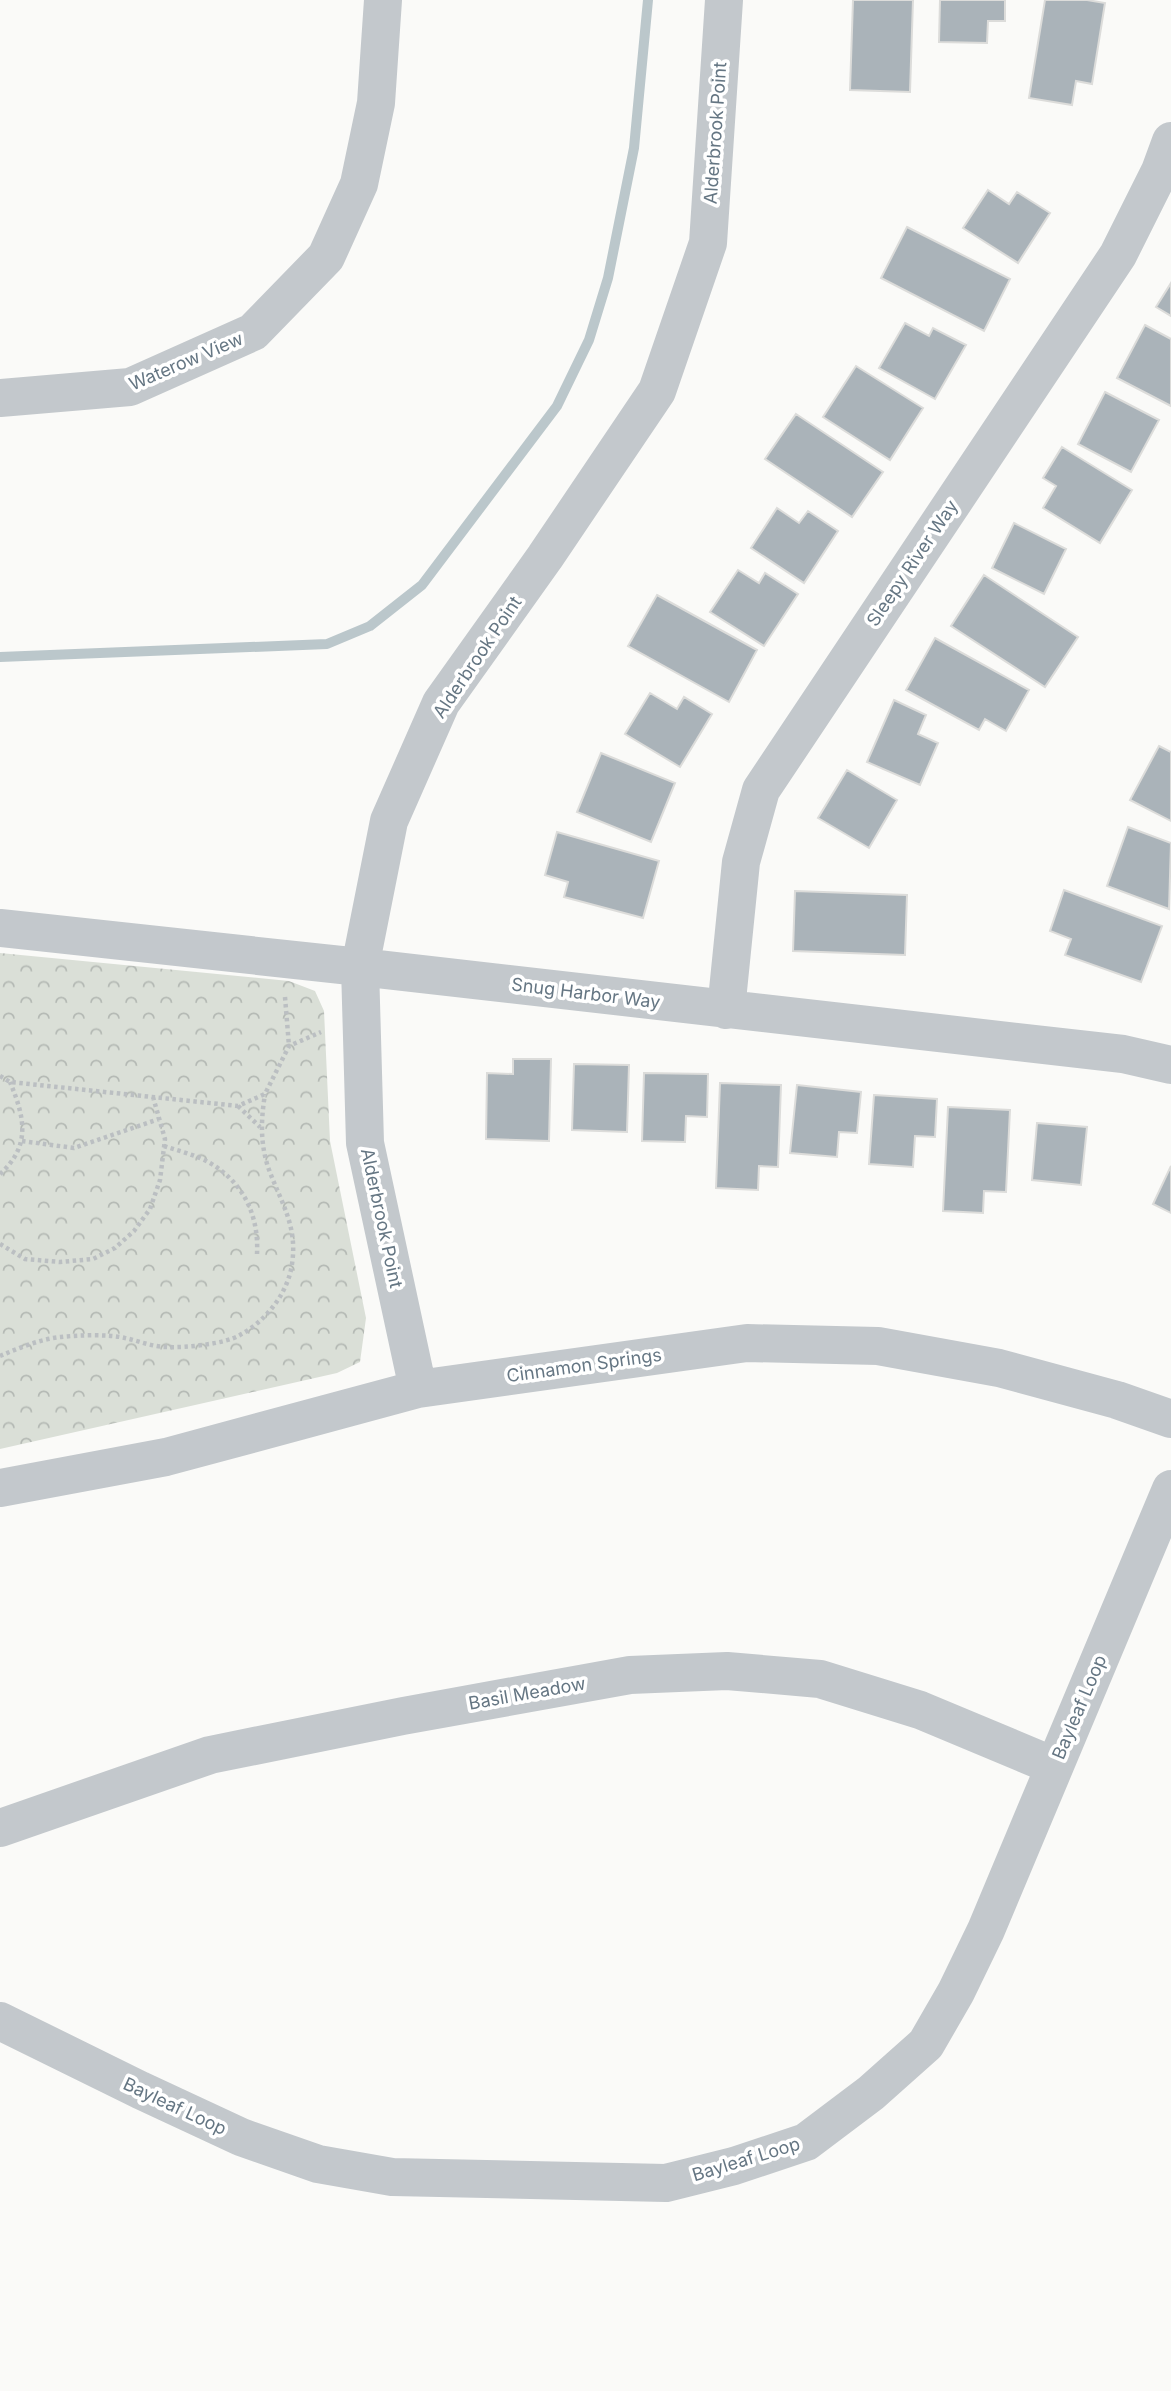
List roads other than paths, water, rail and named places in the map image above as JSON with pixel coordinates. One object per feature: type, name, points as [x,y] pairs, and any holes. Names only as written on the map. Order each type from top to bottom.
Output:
[{"type":"street","name":"Waterow View","points":[[0,398],[130,387],[253,332],[326,257],[359,184],[376,103],[383,0]]},
{"type":"street","name":"Alderbrook Point","points":[[418,1389],[365,1143],[360,967],[389,821],[441,703],[545,557],[657,391],[708,243],[724,0]]},
{"type":"street","name":"Sleepy River Way","points":[[726,1010],[741,862],[761,789],[1118,255],[1160,171],[1171,141]]},
{"type":"street","name":"Snug Harbor Way","points":[[0,928],[1123,1055],[1171,1065]]},
{"type":"street","name":"Cinnamon Springs","points":[[0,1488],[166,1457],[418,1389],[747,1343],[878,1346],[999,1368],[1116,1400],[1171,1419]]},
{"type":"street","name":"Bayleaf Loop","points":[[0,2021],[241,2137],[318,2164],[391,2177],[666,2183],[734,2166],[806,2142],[871,2093],[926,2044],[956,1992],[986,1930],[1171,1489]]},
{"type":"street","name":"Basil Meadow","points":[[0,1828],[210,1755],[403,1716],[630,1675],[727,1671],[820,1679],[920,1710],[1054,1766]]},
{"type":"waterway","points":[[0,657],[327,644],[370,626],[422,585],[557,406],[589,340],[608,278],[634,148],[648,0]]}]
